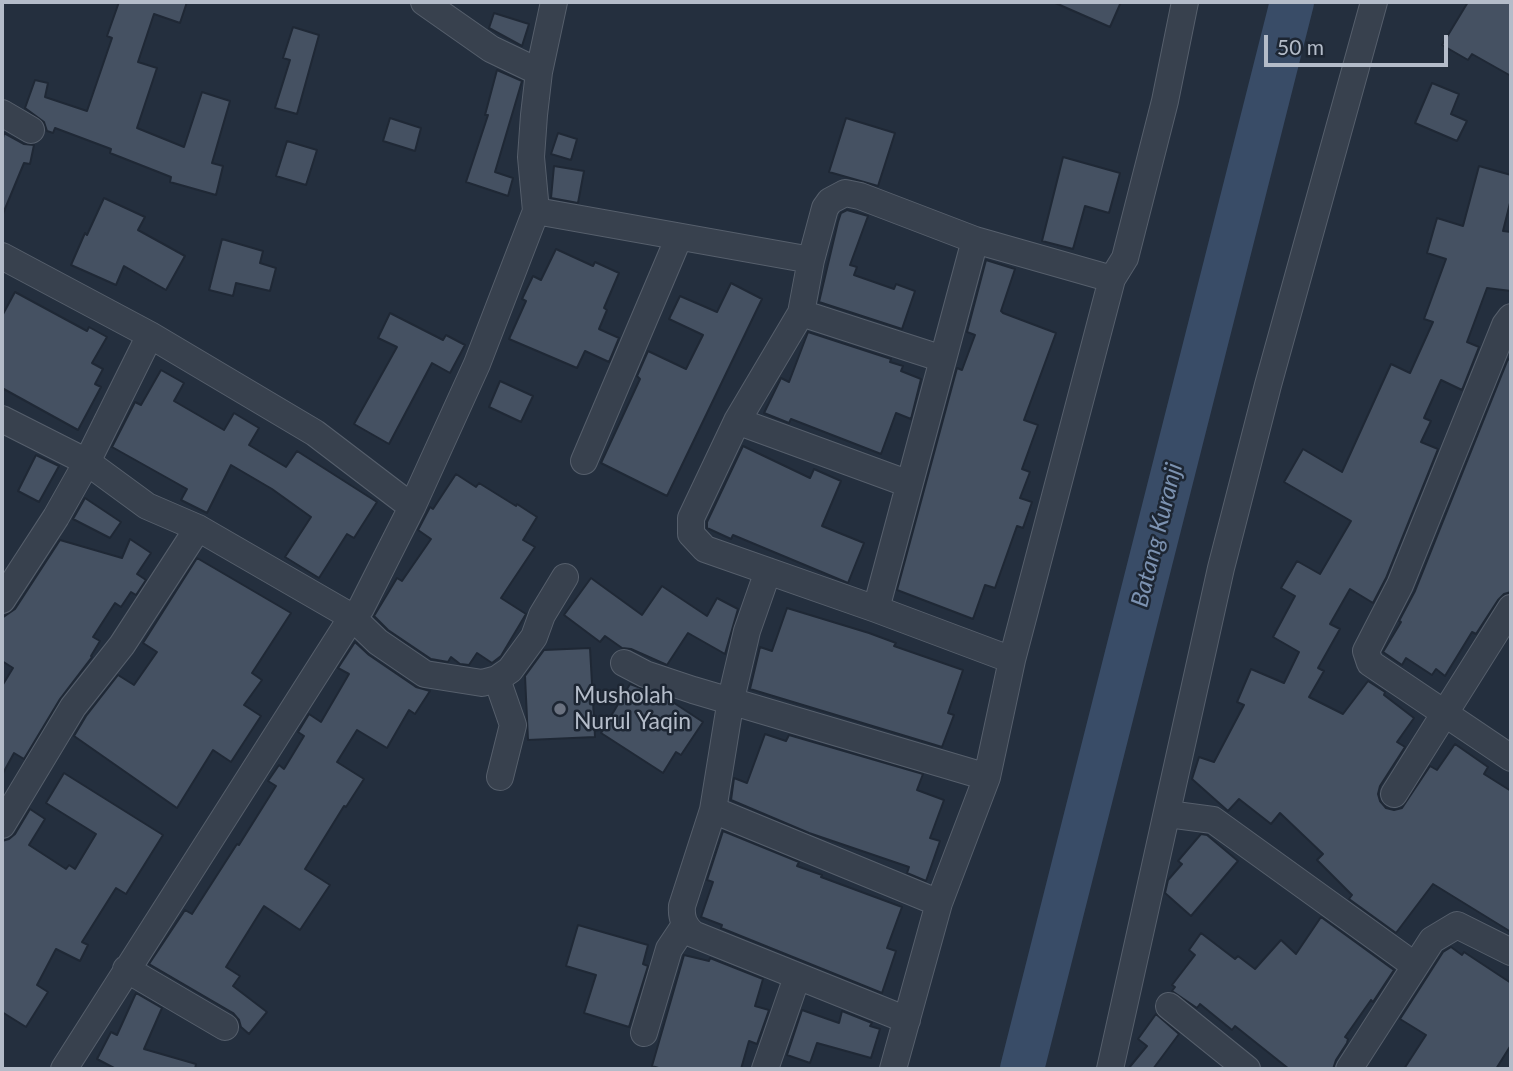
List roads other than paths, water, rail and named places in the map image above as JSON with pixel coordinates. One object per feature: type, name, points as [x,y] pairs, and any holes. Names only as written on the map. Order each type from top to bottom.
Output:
[{"type":"street","points":[[424,2],[491,49],[539,72]]},
{"type":"street","points":[[64,1069],[352,617],[361,608],[412,507],[477,364],[536,211],[531,157],[539,72],[554,2]]},
{"type":"street","points":[[893,1069],[939,903],[987,777],[1012,660],[1112,279],[1125,258],[1165,102],[1185,2]]},
{"type":"street","points":[[1110,1069],[1221,568],[1268,385],[1374,2]]},
{"type":"street","points":[[2,113],[31,130]]},
{"type":"street","points":[[1012,660],[705,549],[691,534],[691,518],[737,421],[801,313],[825,208],[845,193],[860,196],[975,240],[1112,279]]},
{"type":"street","points":[[536,211],[811,260]]},
{"type":"street","points":[[584,461],[679,237]]},
{"type":"street","points":[[876,609],[975,240]]},
{"type":"street","points":[[2,256],[150,335],[315,433],[412,507]]},
{"type":"street","points":[[801,313],[943,359]]},
{"type":"street","points":[[1511,317],[1505,324],[1400,585],[1366,651],[1370,663],[1511,758]]},
{"type":"street","points":[[2,600],[10,574],[87,462],[150,335]]},
{"type":"street","points":[[2,419],[87,462],[147,506],[198,528],[352,617],[378,642],[425,674],[482,683],[497,679],[510,670],[520,658],[565,577]]},
{"type":"street","points":[[737,421],[909,484]]},
{"type":"street","points":[[2,825],[74,707],[122,645],[198,528]]},
{"type":"street","points":[[768,571],[747,631],[731,699],[713,810],[682,906],[682,916],[685,925],[694,934],[907,1020]]},
{"type":"street","points":[[1394,794],[1511,608]]},
{"type":"street","points":[[624,663],[645,674],[987,777]]},
{"type":"street","points":[[497,679],[513,725],[500,777]]},
{"type":"street","points":[[713,810],[939,903]]},
{"type":"street","points":[[1168,814],[1213,820],[1414,965]]},
{"type":"street","points":[[644,1033],[669,949],[685,925]]},
{"type":"street","points":[[1349,1069],[1432,940],[1457,925],[1511,952]]},
{"type":"street","points":[[126,969],[225,1027]]},
{"type":"street","points":[[765,1069],[797,977]]},
{"type":"street","points":[[1169,1006],[1247,1069]]},
{"type":"waterway","name":"Batang Kuranji","points":[[1022,1069],[1292,2]]},
{"type":"place","name":"Musholah Nurul Yaqin","points":[[560,709]]}]
